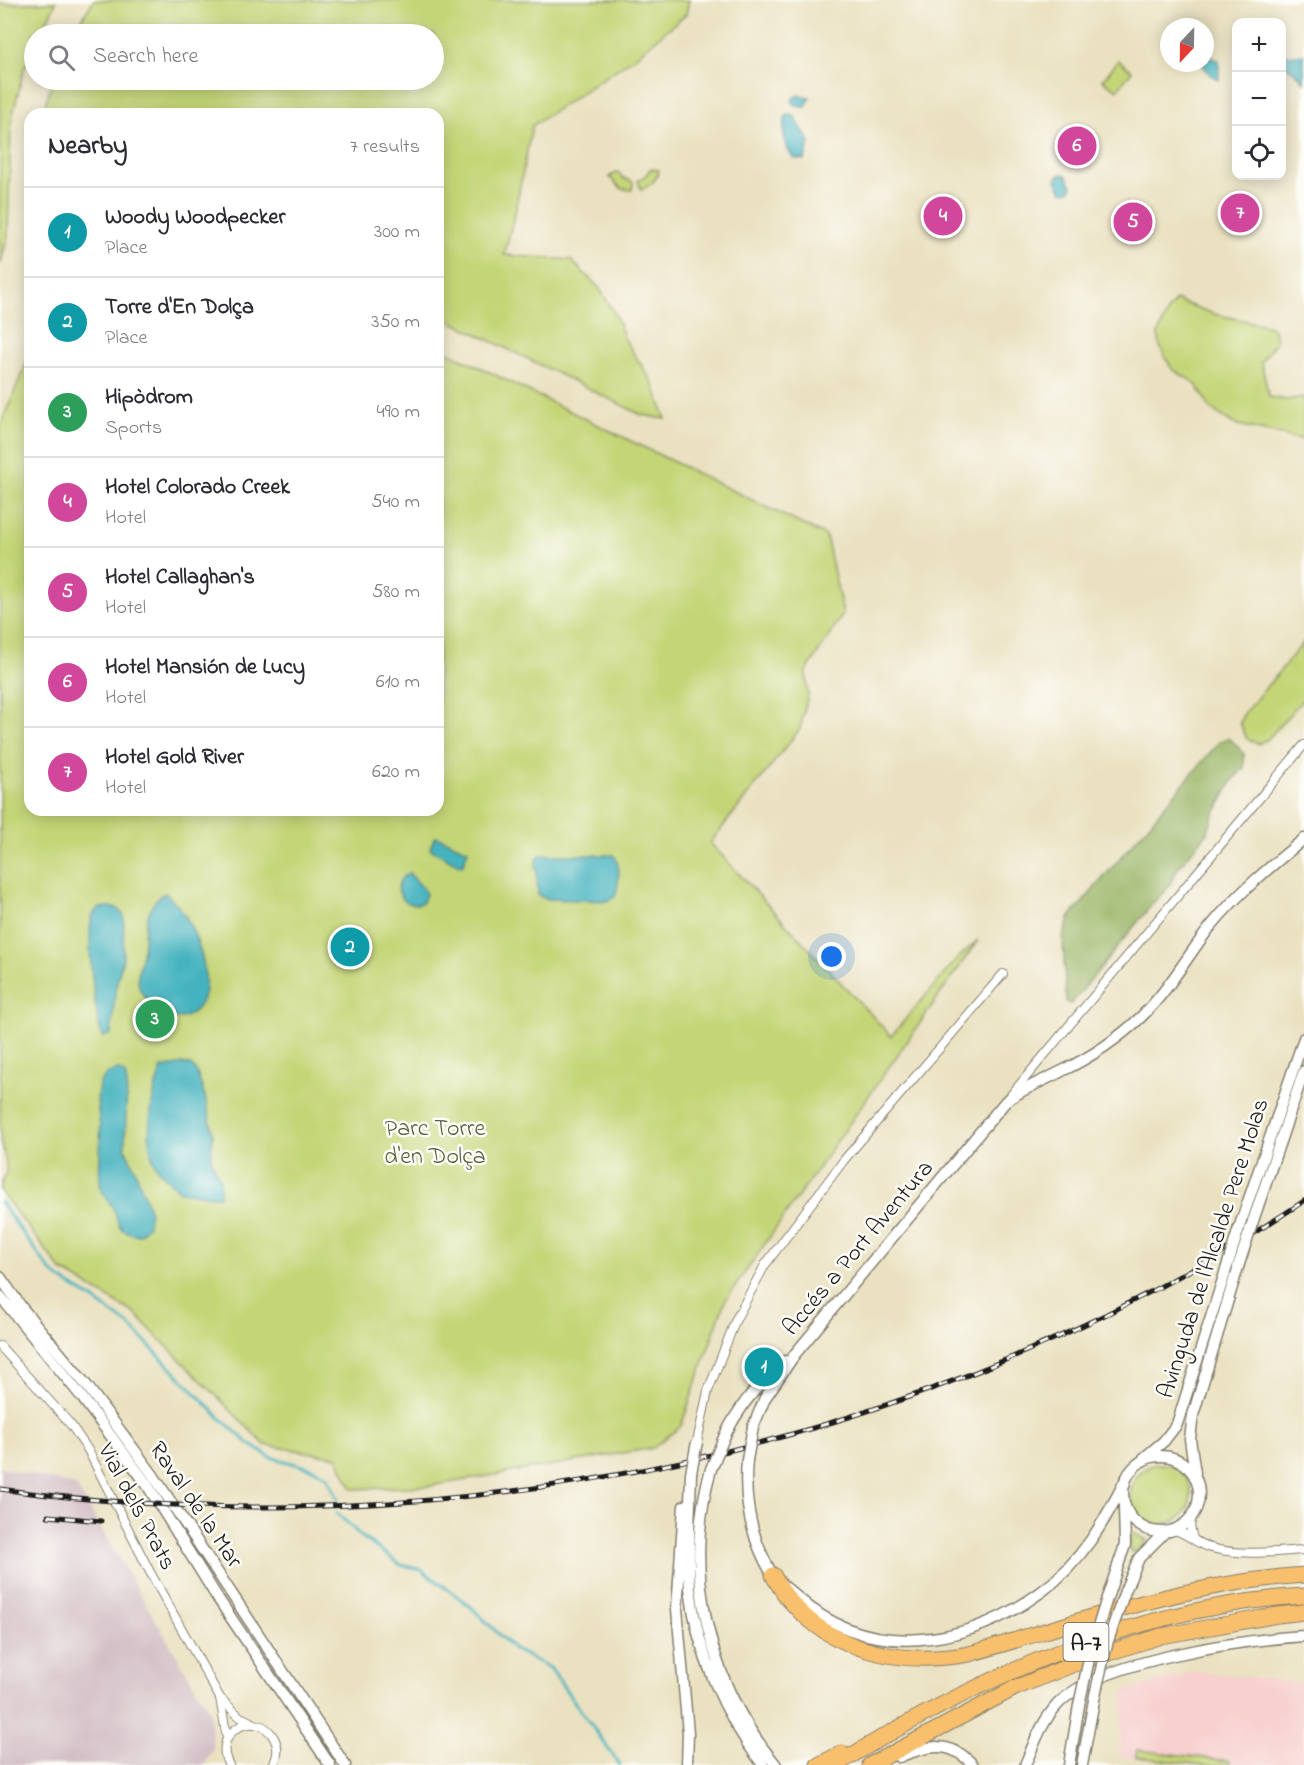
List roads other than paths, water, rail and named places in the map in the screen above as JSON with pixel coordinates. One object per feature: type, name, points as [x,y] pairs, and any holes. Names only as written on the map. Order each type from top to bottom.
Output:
[{"type":"highway","points":[[773,1575],[789,1601],[829,1634],[878,1654],[917,1659],[949,1658],[969,1654],[1086,1618],[1182,1593],[1247,1581],[1304,1575]]},
{"type":"highway","name":"A-7","points":[[836,1765],[884,1736],[976,1687],[1079,1644],[1197,1611],[1264,1599],[1304,1596]]},
{"type":"highway","name":"A-7","points":[[870,1765],[1015,1688],[1125,1646],[1161,1636],[1304,1612]]},
{"type":"highway","points":[[1278,1615],[1304,1618]]},
{"type":"highway","points":[[885,1765],[922,1744],[929,1734]]},
{"type":"highway","points":[[818,1765],[861,1743],[884,1736]]},
{"type":"street","name":"Accés a Port Aventura","points":[[773,1575],[752,1530],[746,1492],[747,1460],[753,1428],[765,1398],[795,1354],[1304,745]]},
{"type":"street","name":"Accés a Port Aventura","points":[[1006,1101],[1024,1088],[1061,1072],[1093,1054],[1141,1017],[1170,985],[1210,927],[1224,911],[1253,882],[1304,839]]},
{"type":"street","points":[[771,1764],[716,1670],[693,1609],[689,1568],[692,1473],[708,1390],[736,1319],[765,1265],[844,1160],[1003,974]]},
{"type":"street","name":"Avinguda de l'Alcalde Pere Molas","points":[[1142,1460],[1164,1441],[1177,1424],[1239,1228],[1304,1038]]},
{"type":"street","name":"Avinguda de l'Alcalde Pere Molas","points":[[1197,1479],[1190,1439],[1193,1415],[1238,1267],[1304,1071]]},
{"type":"street","name":"Raval de la Mar","points":[[0,1277],[22,1308],[87,1386],[153,1475],[345,1765]]},
{"type":"street","name":"Raval de la Mar","points":[[0,1296],[81,1396],[146,1483],[217,1597],[330,1765]]},
{"type":"street","name":"Vial dels Prats","points":[[0,1346],[58,1410],[88,1450],[150,1572],[220,1698],[240,1717],[259,1725],[273,1735],[282,1765]]},
{"type":"street","points":[[705,1637],[699,1548],[702,1509],[711,1469],[725,1435],[740,1410],[768,1374],[795,1354]]},
{"type":"street","points":[[773,1575],[822,1617],[864,1635],[879,1639],[909,1640],[961,1631],[1015,1609],[1054,1582],[1079,1557],[1097,1533],[1131,1470],[1142,1460],[1152,1456],[1173,1457],[1183,1462],[1197,1479],[1200,1494],[1196,1509],[1184,1524],[1169,1531],[1139,1558],[1107,1644],[1082,1765]]},
{"type":"street","points":[[687,1765],[688,1733],[680,1653],[677,1589],[684,1498],[692,1473]]},
{"type":"street","points":[[1069,1765],[1091,1650],[1125,1545],[1123,1494],[1127,1477]]},
{"type":"street","points":[[1124,1503],[1132,1519],[1139,1525],[1156,1531],[1182,1532],[1203,1546],[1228,1551],[1264,1553],[1304,1550]]},
{"type":"street","points":[[1192,1516],[1190,1526],[1193,1539]]},
{"type":"street","points":[[1025,1765],[1051,1713],[1068,1695],[1090,1683],[1133,1666],[1164,1659],[1257,1640],[1304,1636]]},
{"type":"street","name":"Vial dels Prats","points":[[220,1698],[227,1738],[224,1754],[229,1765]]},
{"type":"street","points":[[227,1738],[230,1733],[241,1726],[259,1725]]},
{"type":"street","points":[[899,1757],[933,1746],[965,1756],[973,1765]]},
{"type":"street","points":[[273,1765],[278,1751]]},
{"type":"water","points":[[1286,54],[1304,55],[1304,82],[1286,66]]},
{"type":"water","points":[[1214,59],[1219,60],[1219,80],[1208,72],[1214,72]]},
{"type":"water","points":[[798,95],[810,97],[806,107],[792,103],[793,98]]},
{"type":"water","points":[[787,115],[794,116],[810,142],[803,160],[793,158],[788,149],[784,137]]},
{"type":"water","points":[[1062,174],[1066,175],[1072,186],[1071,190],[1066,192],[1062,191],[1056,181],[1057,177]]},
{"type":"water","points":[[436,836],[468,850],[463,865],[430,849]]},
{"type":"water","points":[[540,855],[614,855],[619,870],[615,897],[608,901],[546,899],[538,895],[536,861]]},
{"type":"water","points":[[409,873],[426,894],[423,902],[407,903],[400,895],[399,883]]},
{"type":"water","points":[[165,893],[180,908],[190,925],[201,953],[204,969],[203,998],[196,1009],[181,1018],[169,1017],[159,1011],[142,993],[138,982],[148,914],[155,901]]},
{"type":"water","points":[[99,908],[117,908],[124,916],[123,958],[116,987],[111,1034],[103,1037],[94,995],[90,936],[94,913]]},
{"type":"water","points":[[183,1064],[191,1065],[196,1071],[205,1096],[213,1133],[211,1158],[220,1180],[220,1196],[180,1191],[159,1171],[152,1158],[150,1118],[158,1078],[162,1068]]},
{"type":"water","points":[[119,1070],[125,1074],[127,1084],[125,1148],[150,1212],[148,1225],[139,1235],[126,1232],[120,1227],[113,1208],[102,1191],[100,1181],[98,1091],[104,1077]]},
{"type":"waterway","points":[[0,1202],[50,1270],[60,1279],[129,1325],[220,1418],[248,1443],[270,1457],[314,1469],[327,1476],[338,1499]]},
{"type":"waterway","points":[[337,1513],[362,1537],[401,1565],[422,1570],[470,1606],[515,1650],[550,1668],[620,1765]]},
{"type":"railway","points":[[0,1489],[169,1505],[340,1505],[510,1491],[678,1462],[843,1419],[1004,1361],[1158,1288],[1304,1201]]},
{"type":"railway","points":[[48,1516],[101,1521]]},
{"type":"place","name":"Hotel Mansión de Lucy","points":[[1077,146]]},
{"type":"place","name":"Hotel Gold River","points":[[1240,213]]},
{"type":"place","name":"Hotel Colorado Creek","points":[[943,216]]},
{"type":"place","name":"Hotel Callaghan's","points":[[1133,222]]},
{"type":"place","name":"Torre d'En Dolça","points":[[350,947]]},
{"type":"place","name":"Hipòdrom","points":[[155,1019]]},
{"type":"place","name":"Woody Woodpecker","points":[[764,1367]]},
{"type":"park label","name":"Parc Torre d'en Dolça","points":[[435,1141]]}]
